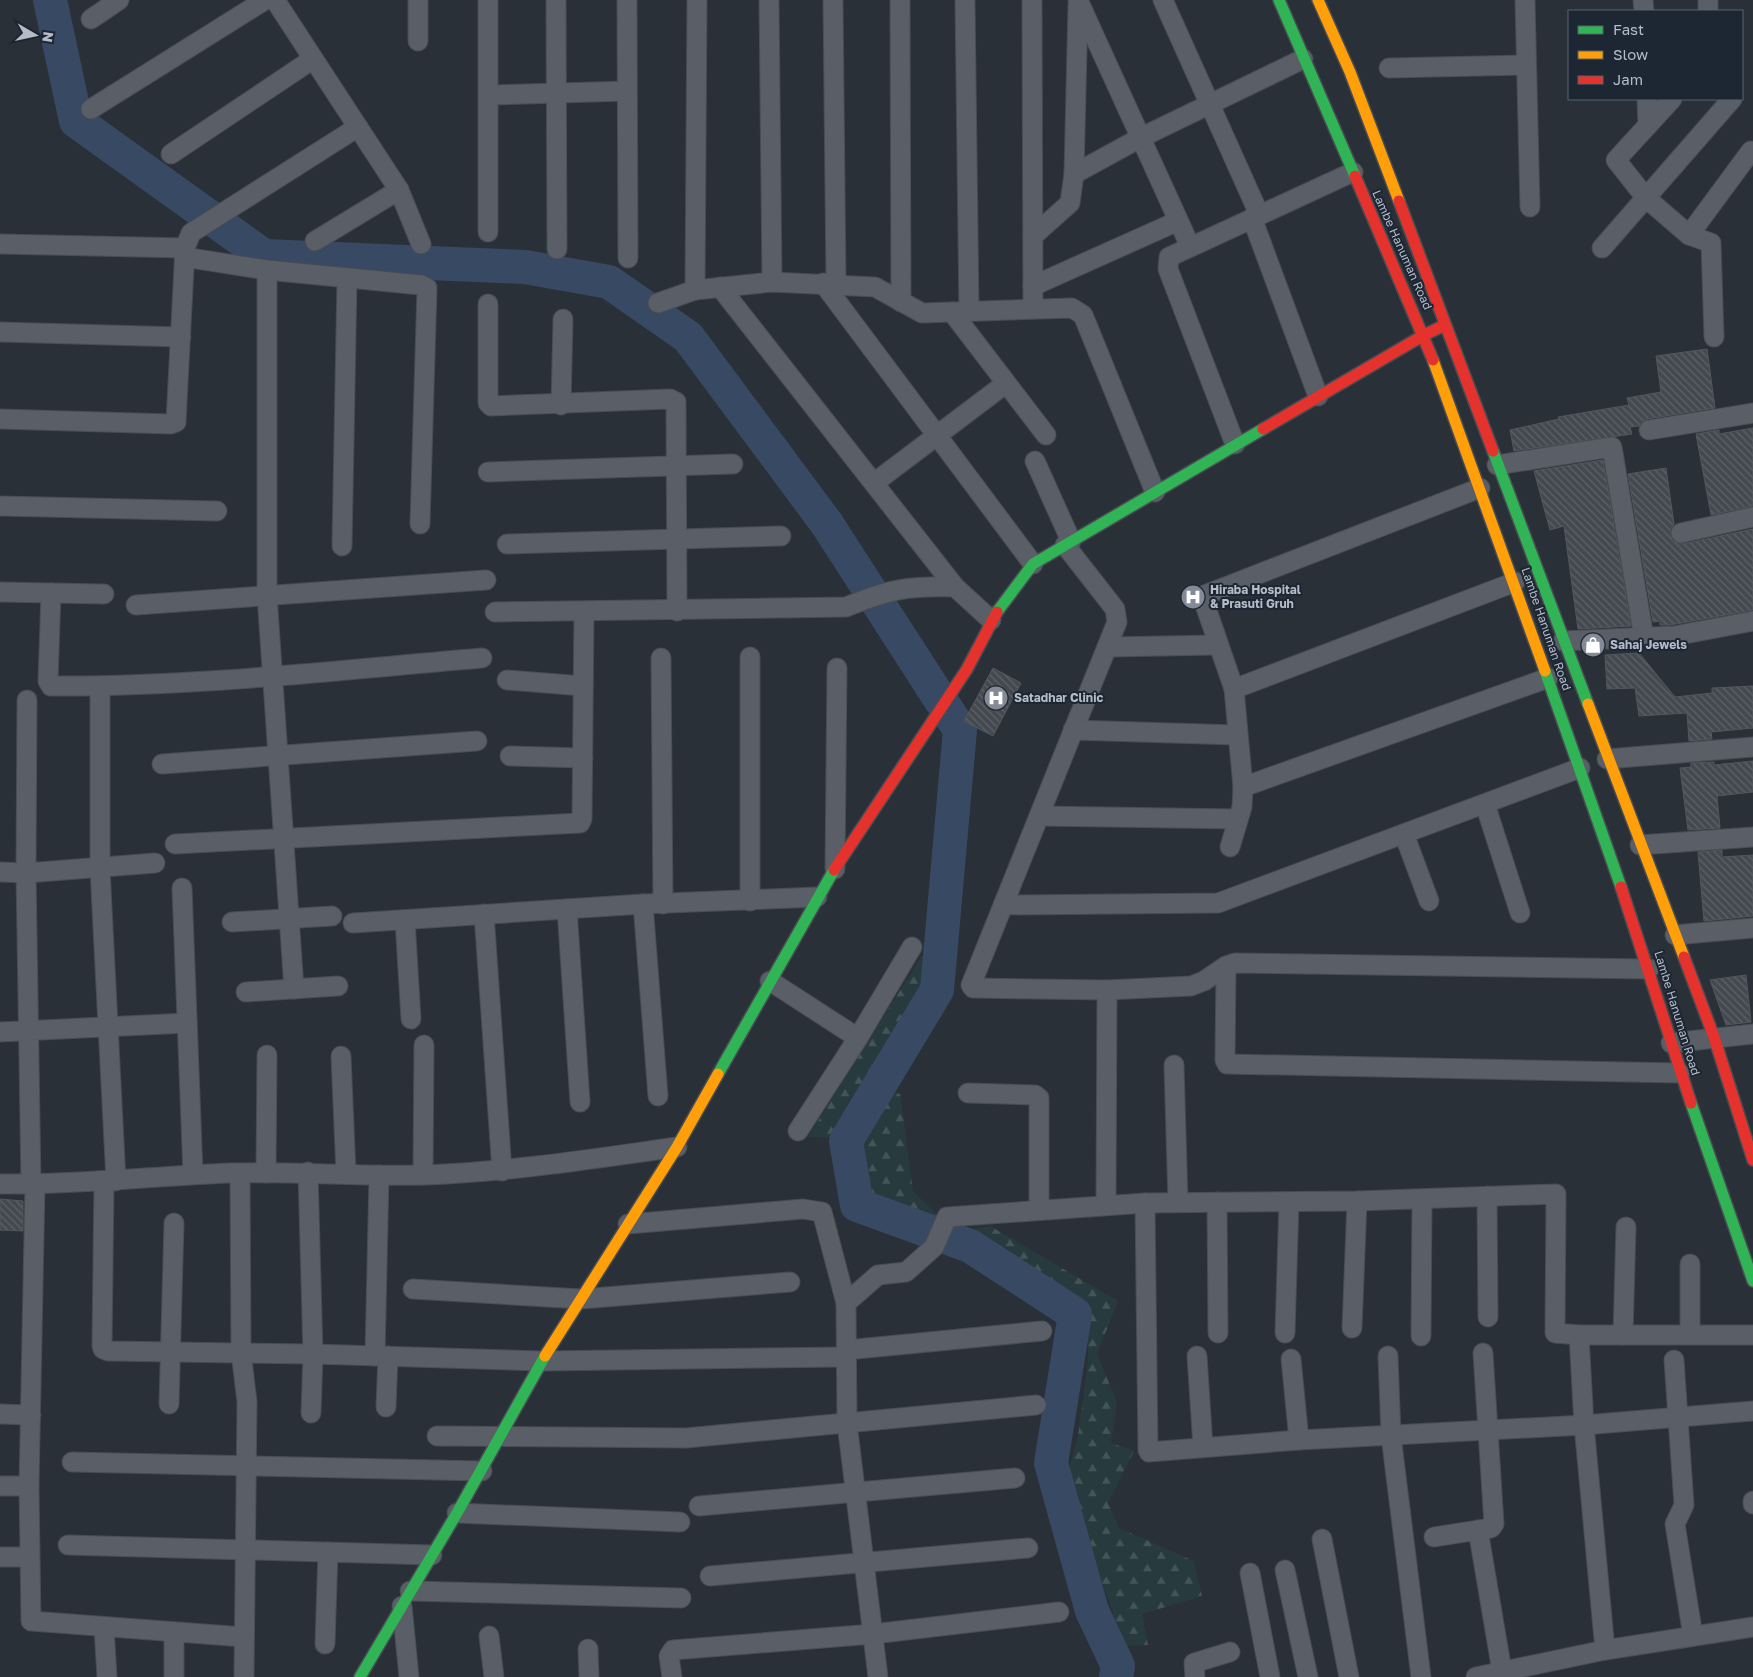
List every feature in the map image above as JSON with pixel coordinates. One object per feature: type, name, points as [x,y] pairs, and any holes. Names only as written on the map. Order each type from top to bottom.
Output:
[{"type":"street","points":[[91,19],[119,0]]},
{"type":"street","points":[[91,109],[265,0]]},
{"type":"street","points":[[275,0],[400,190],[421,244]]},
{"type":"street","points":[[418,0],[418,41]]},
{"type":"street","points":[[488,0],[490,95],[488,232]]},
{"type":"street","points":[[556,0],[558,249]]},
{"type":"street","points":[[627,0],[628,258]]},
{"type":"street","points":[[695,290],[697,0]]},
{"type":"street","points":[[769,0],[772,282]]},
{"type":"street","points":[[833,0],[830,284],[1033,564]]},
{"type":"street","points":[[900,0],[901,302]]},
{"type":"street","points":[[965,0],[961,312],[1005,384],[1046,436]]},
{"type":"street","points":[[1032,0],[1033,309]]},
{"type":"street","points":[[1033,236],[1070,203],[1074,174],[1078,0]]},
{"type":"street","points":[[1078,0],[1190,246]]},
{"type":"street","points":[[1163,0],[1210,104],[1256,216],[1318,396]]},
{"type":"street","name":"Lambe Hanuman Road","points":[[1278,0],[1424,335],[1515,582],[1580,768],[1649,969],[1680,1073],[1753,1281]]},
{"type":"street","points":[[1318,0],[1350,72],[1607,759],[1714,1037],[1753,1160]]},
{"type":"street","points":[[1525,0],[1530,207]]},
{"type":"street","points":[[171,154],[313,59]]},
{"type":"street","points":[[1074,174],[1140,138],[1303,59]]},
{"type":"street","points":[[1389,68],[1526,65]]},
{"type":"street","points":[[490,95],[627,91]]},
{"type":"street","points":[[1647,100],[1648,125]]},
{"type":"street","points":[[1671,100],[1616,160],[1646,198],[1689,235],[1711,243],[1714,338]]},
{"type":"street","points":[[1602,248],[1731,100]]},
{"type":"street","points":[[0,419],[174,424],[178,419],[185,253],[191,233],[197,227],[358,127]]},
{"type":"street","points":[[1689,235],[1751,150]]},
{"type":"street","points":[[1235,444],[1168,269],[1169,257],[1352,172]]},
{"type":"street","points":[[315,241],[400,190]]},
{"type":"street","points":[[1033,286],[1178,221]]},
{"type":"street","points":[[0,244],[185,253],[267,270],[421,285],[428,290],[420,524]]},
{"type":"street","points":[[267,270],[267,595],[287,918],[294,989]]},
{"type":"street","points":[[342,546],[346,279]]},
{"type":"street","points":[[658,303],[695,290],[772,282],[875,287],[922,313],[1072,308],[1083,315],[1155,492]]},
{"type":"street","points":[[720,287],[955,587],[991,620]]},
{"type":"street","points":[[488,304],[489,405],[493,407],[673,400],[677,404],[677,611]]},
{"type":"street","points":[[561,405],[563,319]]},
{"type":"street","points":[[360,1677],[482,1470],[542,1361],[676,1147],[816,898],[898,770],[967,669],[991,620],[1033,564],[1235,444],[1424,335],[1445,325]]},
{"type":"street","points":[[0,332],[181,337]]},
{"type":"street","points":[[874,483],[1005,384]]},
{"type":"street","points":[[1648,430],[1753,413]]},
{"type":"street","points":[[1497,465],[1612,447],[1644,638]]},
{"type":"street","points":[[1035,461],[1068,543],[1117,613],[1117,622],[971,984],[973,988],[1107,990],[1191,986],[1204,981],[1226,966],[1234,963],[1649,969]]},
{"type":"street","points":[[488,472],[733,464]]},
{"type":"street","points":[[1230,847],[1238,819],[1243,787],[1234,688],[1202,599],[1204,594],[1480,488]]},
{"type":"street","points":[[0,506],[217,511]]},
{"type":"street","points":[[1681,532],[1753,517]]},
{"type":"street","points":[[507,544],[781,536]]},
{"type":"street","points":[[136,605],[486,580]]},
{"type":"street","points":[[1234,688],[1515,582]]},
{"type":"street","points":[[495,612],[677,611],[846,607],[883,592],[914,587],[955,587]]},
{"type":"street","points":[[0,592],[104,594]]},
{"type":"street","points":[[52,593],[48,683],[51,686],[100,686],[271,676],[482,658]]},
{"type":"street","points":[[175,844],[577,824],[582,819],[584,612]]},
{"type":"street","points":[[1563,641],[1691,634],[1753,621]]},
{"type":"street","points":[[1107,647],[1218,646]]},
{"type":"street","points":[[750,657],[750,901]]},
{"type":"street","points":[[661,658],[663,904]]},
{"type":"street","points":[[835,868],[837,668]]},
{"type":"street","points":[[1243,787],[1548,678]]},
{"type":"street","points":[[507,680],[583,686]]},
{"type":"street","points":[[100,686],[100,869],[107,1027],[110,1181],[103,1349],[108,1352],[241,1352],[542,1361],[846,1354],[1042,1331]]},
{"type":"street","points":[[28,700],[26,873],[28,1031],[33,1184],[29,1486],[31,1622],[244,1637]]},
{"type":"street","points":[[1074,730],[1237,735]]},
{"type":"street","points":[[162,764],[477,740]]},
{"type":"street","points":[[1607,759],[1753,746]]},
{"type":"street","points":[[510,756],[583,758]]},
{"type":"street","points":[[1003,905],[1218,903],[1580,768]]},
{"type":"street","points":[[1485,804],[1520,913]]},
{"type":"street","points":[[1039,816],[1238,819]]},
{"type":"street","points":[[1404,834],[1429,902]]},
{"type":"street","points":[[1640,846],[1753,837]]},
{"type":"street","points":[[0,872],[26,873],[100,869],[156,863]]},
{"type":"street","points":[[182,888],[193,1174]]},
{"type":"street","points":[[354,923],[566,908],[816,898]]},
{"type":"street","points":[[643,904],[658,1096]]},
{"type":"street","points":[[566,908],[580,1102]]},
{"type":"street","points":[[484,914],[502,1171]]},
{"type":"street","points":[[232,922],[332,916]]},
{"type":"street","points":[[405,920],[410,1019]]},
{"type":"street","points":[[1675,935],[1753,928]]},
{"type":"street","points":[[798,1131],[858,1038],[912,947]]},
{"type":"street","points":[[1226,966],[1225,1060],[1227,1064],[1680,1073]]},
{"type":"street","points":[[770,981],[858,1038]]},
{"type":"street","points":[[246,992],[338,986]]},
{"type":"street","points":[[1106,1204],[1107,990]]},
{"type":"street","points":[[0,1032],[187,1023]]},
{"type":"street","points":[[1671,1043],[1753,1034]]},
{"type":"street","points":[[423,1175],[424,1046]]},
{"type":"street","points":[[266,1173],[267,1055]]},
{"type":"street","points":[[341,1056],[346,1173]]},
{"type":"street","points":[[1174,1065],[1178,1202]]},
{"type":"street","points":[[968,1093],[1035,1095],[1039,1098],[1039,1210]]},
{"type":"street","points":[[0,1184],[110,1181],[193,1174],[308,1172],[423,1175],[502,1171],[676,1147]]},
{"type":"street","points":[[308,1172],[313,1354],[311,1413]]},
{"type":"street","points":[[240,1173],[241,1352],[247,1402],[244,1677]]},
{"type":"street","points":[[379,1175],[382,1356],[386,1407]]},
{"type":"street","points":[[846,1303],[878,1275],[906,1272],[934,1247],[947,1217],[1145,1202],[1357,1201],[1556,1194],[1554,1333],[1579,1335],[1753,1335]]},
{"type":"street","points":[[1487,1196],[1488,1317]]},
{"type":"street","points":[[1421,1336],[1422,1199]]},
{"type":"street","points":[[1352,1328],[1357,1201]]},
{"type":"street","points":[[1145,1202],[1148,1450],[1150,1452],[1298,1440],[1584,1425],[1753,1411]]},
{"type":"street","points":[[1217,1202],[1218,1333]]},
{"type":"street","points":[[1285,1332],[1289,1202]]},
{"type":"street","points":[[628,1224],[804,1209],[822,1212],[846,1303],[847,1424],[878,1677]]},
{"type":"street","points":[[169,1404],[172,1351],[174,1223]]},
{"type":"street","points":[[1623,1334],[1626,1227]]},
{"type":"street","points":[[1690,1264],[1690,1334]]},
{"type":"street","points":[[412,1289],[581,1299],[790,1282]]},
{"type":"street","points":[[1579,1335],[1584,1425],[1605,1650]]},
{"type":"street","points":[[1434,1537],[1491,1528],[1494,1524],[1486,1429],[1483,1354]]},
{"type":"street","points":[[1197,1356],[1203,1447]]},
{"type":"street","points":[[1388,1356],[1391,1436],[1421,1677]]},
{"type":"street","points":[[1291,1359],[1298,1440]]},
{"type":"street","points":[[1674,1360],[1684,1505],[1675,1524],[1693,1636]]},
{"type":"street","points":[[436,1436],[662,1439],[847,1424],[1036,1405]]},
{"type":"street","points":[[0,1414],[31,1415]]},
{"type":"street","points":[[72,1462],[247,1467],[482,1470]]},
{"type":"street","points":[[699,1506],[1015,1478]]},
{"type":"street","points":[[0,1486],[29,1486]]},
{"type":"street","points":[[457,1513],[680,1522]]},
{"type":"street","points":[[1478,1530],[1502,1674]]},
{"type":"street","points":[[1322,1539],[1348,1677]]},
{"type":"street","points":[[68,1545],[432,1555]]},
{"type":"street","points":[[710,1576],[1028,1548]]},
{"type":"street","points":[[325,1644],[328,1552]]},
{"type":"street","points":[[0,1558],[29,1557]]},
{"type":"street","points":[[1285,1570],[1308,1677]]},
{"type":"street","points":[[1250,1573],[1270,1677]]},
{"type":"street","points":[[406,1599],[681,1598]]},
{"type":"street","points":[[406,1599],[409,1677]]},
{"type":"street","points":[[672,1677],[669,1656],[673,1650],[873,1634],[1059,1612]]},
{"type":"street","points":[[1476,1677],[1502,1674],[1605,1650],[1753,1627]]},
{"type":"street","points":[[104,1628],[108,1677]]},
{"type":"street","points":[[174,1632],[174,1677]]},
{"type":"street","points":[[490,1636],[494,1677]]},
{"type":"street","points":[[588,1650],[590,1677]]},
{"type":"street","points":[[1195,1677],[1194,1663],[1230,1652]]},
{"type":"green space","points":[[923,954],[939,968],[843,1138],[808,1137]]},
{"type":"green space","points":[[883,1089],[900,1094],[913,1191],[955,1232],[990,1226],[1118,1301],[1097,1354],[1117,1402],[1111,1443],[1134,1451],[1108,1503],[1119,1528],[1194,1561],[1202,1596],[1142,1614],[1148,1645],[1125,1646],[1075,1508],[1067,1475],[1078,1436],[1088,1362],[1088,1338],[1091,1318],[1038,1277],[965,1244],[911,1226],[864,1190],[859,1140]]},
{"type":"building","points":[[1707,349],[1715,408],[1647,419],[1639,426],[1630,427],[1632,434],[1514,451],[1510,430],[1559,419],[1558,417],[1629,405],[1627,398],[1661,392],[1656,356]]},
{"type":"building","points":[[1753,428],[1753,506],[1711,515],[1696,434],[1719,430],[1719,434]]},
{"type":"building","points":[[1603,460],[1631,626],[1578,629],[1564,526],[1550,530],[1534,471]]},
{"type":"building","points":[[1666,468],[1674,524],[1670,530],[1673,541],[1683,544],[1753,529],[1753,610],[1670,625],[1660,625],[1660,621],[1653,622],[1628,474]]},
{"type":"building","points":[[1639,653],[1675,697],[1712,693],[1712,688],[1753,686],[1753,728],[1711,732],[1712,739],[1689,741],[1687,713],[1639,716],[1635,688],[1607,689],[1605,655]]},
{"type":"building","points":[[993,668],[1021,683],[993,736],[964,721]]},
{"type":"building","points":[[1753,761],[1753,792],[1717,796],[1720,828],[1688,830],[1680,768],[1691,767],[1691,763],[1714,762],[1714,765]]},
{"type":"building","points":[[1722,850],[1722,857],[1753,855],[1753,916],[1704,921],[1698,852]]},
{"type":"building","points":[[1746,975],[1751,1022],[1726,1025],[1710,980]]},
{"type":"building","points":[[0,1199],[23,1201],[23,1231],[0,1230]]},
{"type":"waterway","points":[[50,0],[76,121],[264,256],[525,267],[609,282],[688,337],[827,524],[960,730],[937,990],[846,1141],[857,1205],[970,1246],[1075,1314],[1051,1463],[1092,1611],[1118,1666],[1116,1677]]},
{"type":"traffic: fast","points":[[1279,0],[1355,176]]},
{"type":"traffic: fast","points":[[997,612],[1033,564],[1263,429]]},
{"type":"traffic: fast","points":[[1493,451],[1588,704]]},
{"type":"traffic: fast","points":[[1545,671],[1621,887]]},
{"type":"traffic: fast","points":[[718,1074],[834,870]]},
{"type":"traffic: fast","points":[[1691,1103],[1753,1281]]},
{"type":"traffic: fast","points":[[360,1677],[457,1513],[545,1356]]},
{"type":"traffic: slow","points":[[1318,0],[1350,72],[1399,201]]},
{"type":"traffic: slow","points":[[1433,360],[1545,671]]},
{"type":"traffic: slow","points":[[1588,704],[1684,957]]},
{"type":"traffic: slow","points":[[545,1356],[677,1147],[718,1074]]},
{"type":"traffic: jam","points":[[1355,176],[1433,360]]},
{"type":"traffic: jam","points":[[1399,201],[1493,451]]},
{"type":"traffic: jam","points":[[1263,429],[1424,335],[1445,325]]},
{"type":"traffic: jam","points":[[834,870],[967,669],[997,612]]},
{"type":"traffic: jam","points":[[1621,887],[1691,1103]]},
{"type":"traffic: jam","points":[[1684,957],[1714,1037],[1753,1160]]},
{"type":"place","name":"Hiraba Hospital & Prasuti Gruh","points":[[1193,597]]},
{"type":"place","name":"Sahaj Jewels","points":[[1593,645]]},
{"type":"place","name":"Satadhar Clinic","points":[[996,698]]}]
